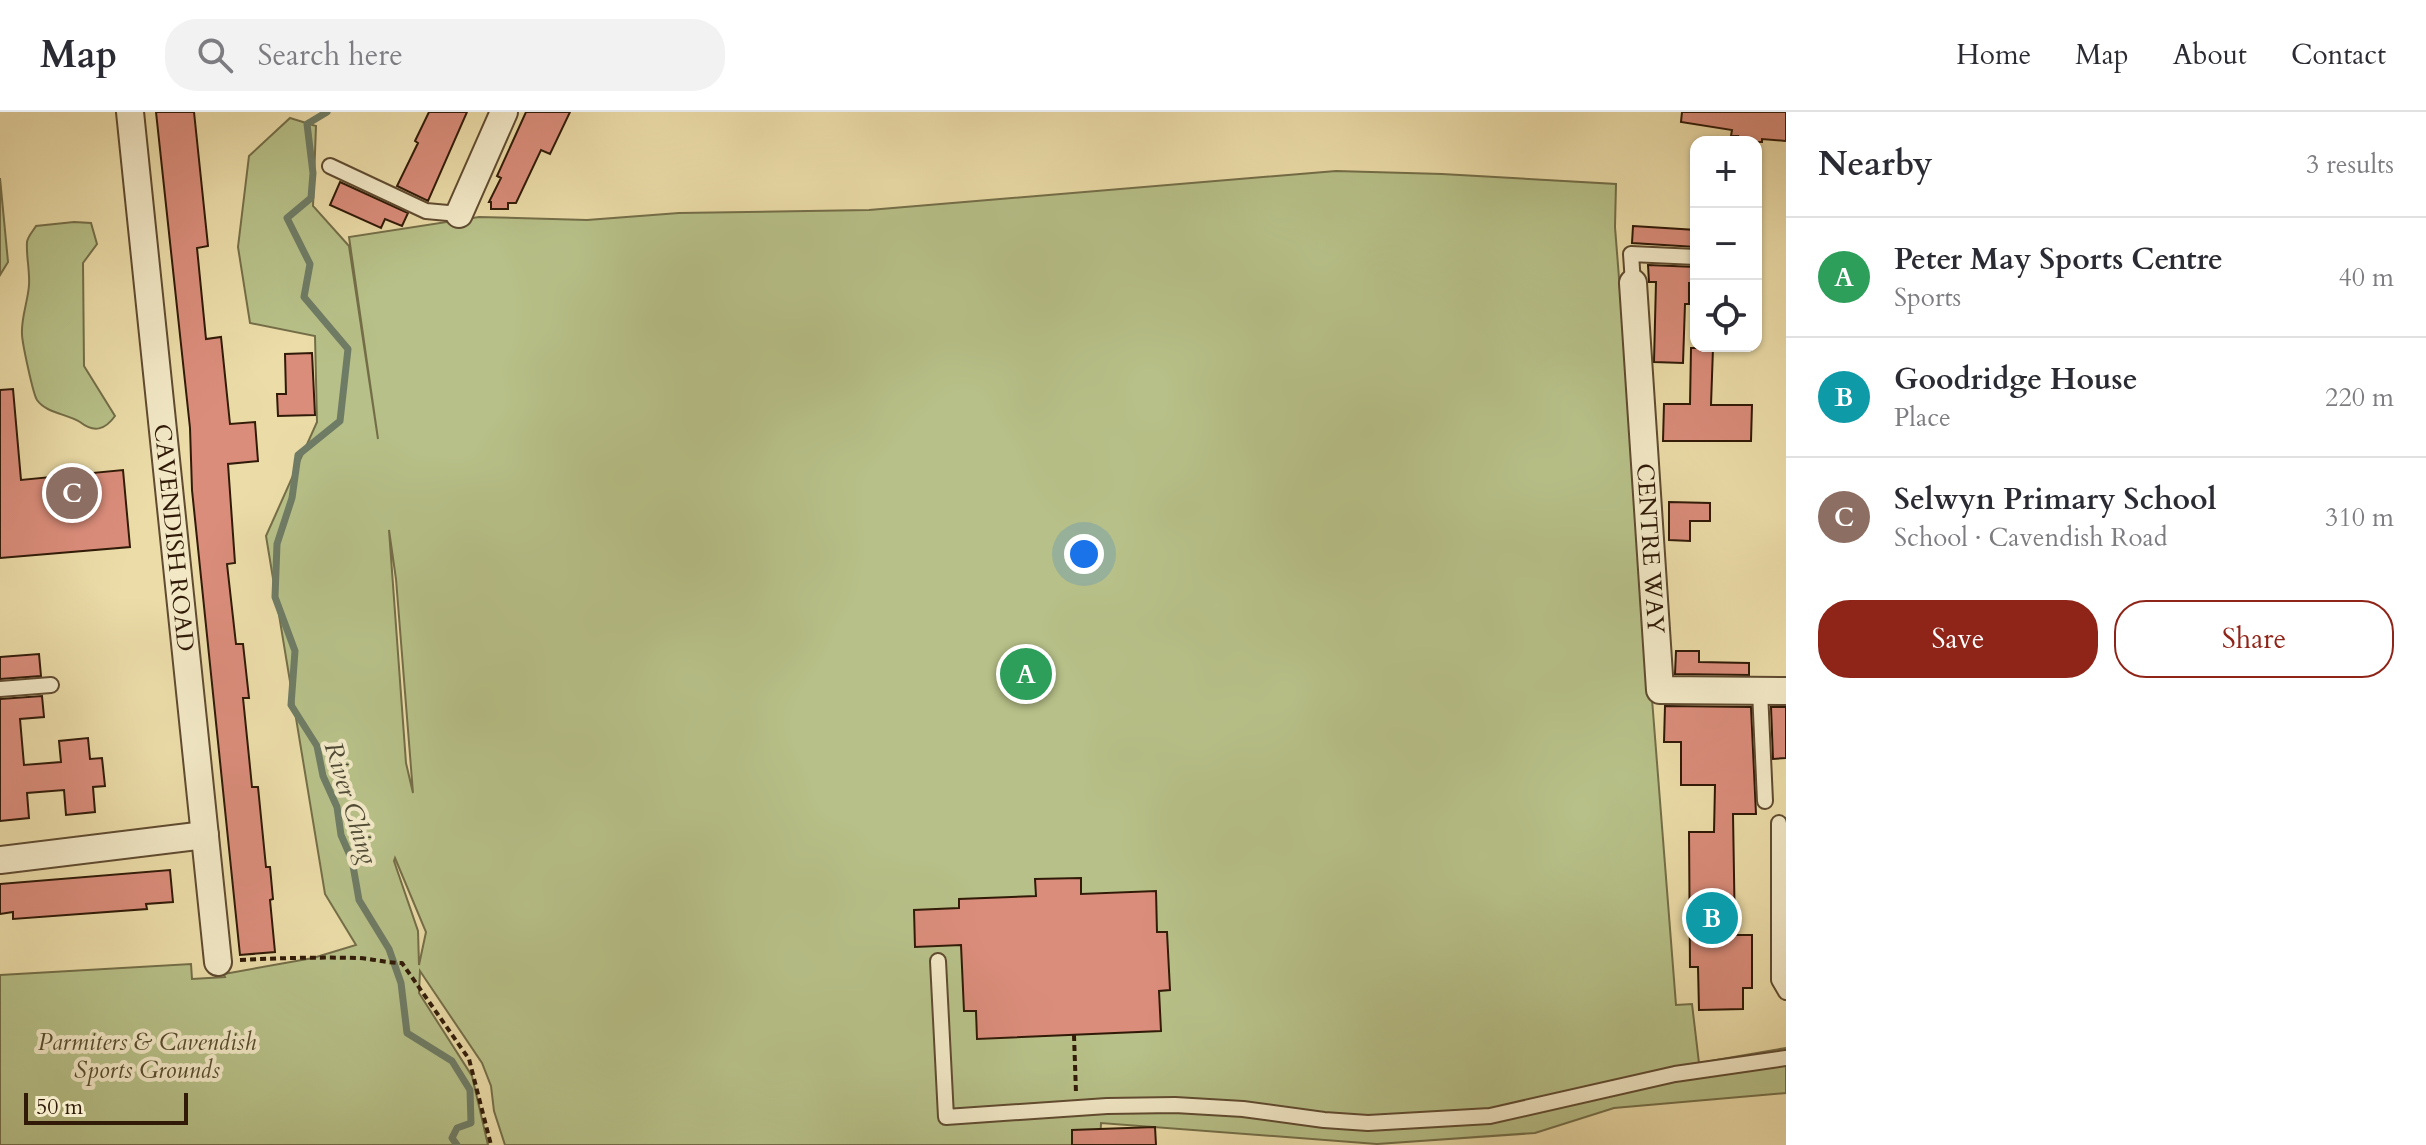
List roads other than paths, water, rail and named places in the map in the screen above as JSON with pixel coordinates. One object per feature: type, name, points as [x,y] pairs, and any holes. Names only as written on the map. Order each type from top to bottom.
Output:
[{"type":"street","name":"CAVENDISH ROAD","points":[[130,112],[218,962]]},
{"type":"street","points":[[459,214],[504,112]]},
{"type":"street","name":"CENTRE WAY","points":[[1633,283],[1660,690],[1773,691]]},
{"type":"street","points":[[0,860],[205,835]]},
{"type":"lane","points":[[330,166],[426,211],[459,214]]},
{"type":"lane","points":[[1633,283],[1631,254],[1690,257]]},
{"type":"lane","points":[[0,689],[51,685]]},
{"type":"lane","points":[[1765,801],[1773,691]]},
{"type":"lane","points":[[1779,823],[1779,980],[1786,992]]},
{"type":"lane","points":[[938,961],[946,1117],[1077,1107],[1175,1105],[1368,1123],[1490,1116],[1675,1074],[1786,1058]]},
{"type":"waterway","name":"River Ching","points":[[327,112],[307,124],[313,173],[311,198],[287,218],[310,264],[304,297],[348,349],[340,421],[298,455],[292,498],[277,544],[275,597],[295,651],[291,705],[317,746],[323,776],[337,807],[341,835],[352,860],[359,900],[389,949],[401,983],[407,1033],[452,1061],[470,1090],[471,1123],[457,1128],[452,1138],[457,1145]]},
{"type":"place","name":"Selwyn Primary School","points":[[72,493]]},
{"type":"place","name":"Peter May Sports Centre","points":[[1026,674]]},
{"type":"place","name":"Goodridge House","points":[[1712,918]]},
{"type":"park label","name":"Parmiters & Cavendish Sports Grounds","points":[[147,1056]]}]
